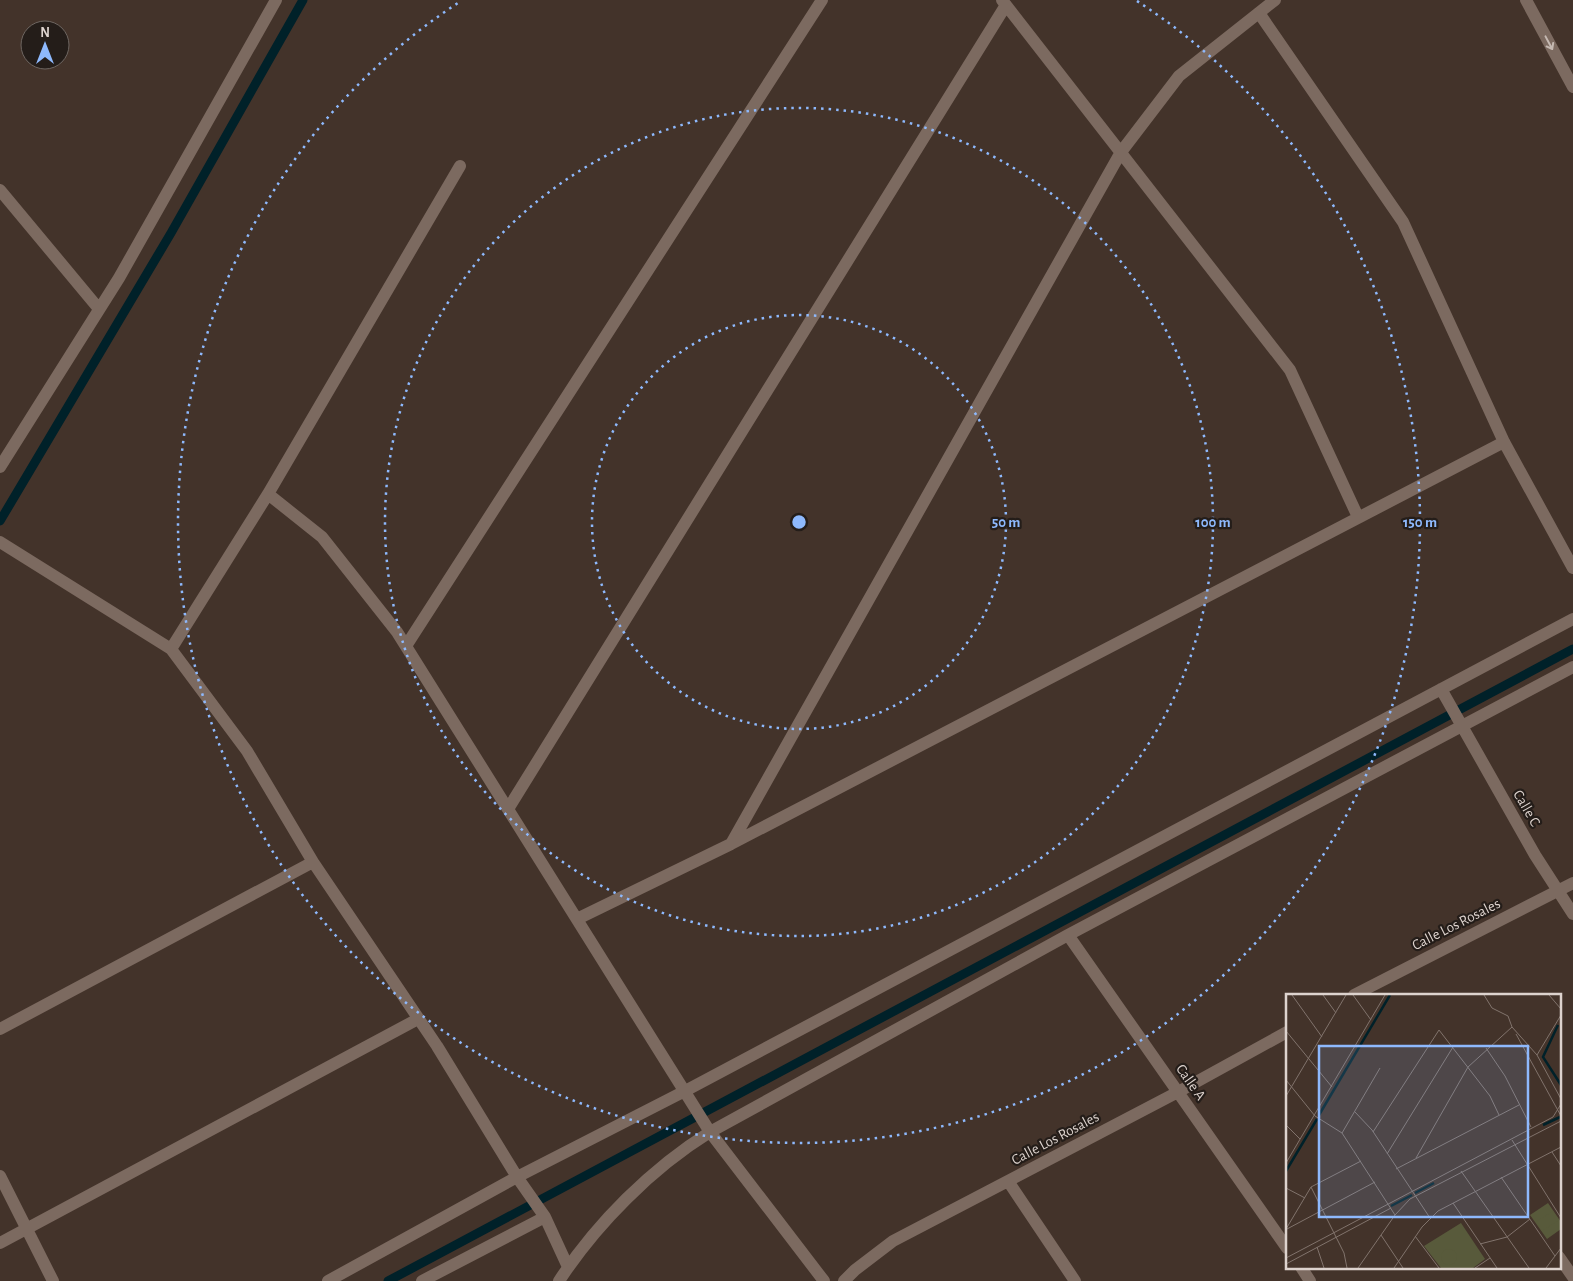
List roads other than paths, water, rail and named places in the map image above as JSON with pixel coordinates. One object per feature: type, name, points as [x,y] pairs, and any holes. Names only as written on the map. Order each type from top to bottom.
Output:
[{"type":"street","points":[[0,466],[99,309],[276,0]]},
{"type":"street","points":[[406,646],[822,0]]},
{"type":"street","points":[[731,844],[1121,152],[1179,76],[1275,0]]},
{"type":"street","points":[[1526,0],[1573,87]]},
{"type":"street","points":[[508,809],[1004,2],[1290,370],[1358,516]]},
{"type":"street","points":[[1259,13],[1403,222],[1504,442],[1573,568]]},
{"type":"street","points":[[171,649],[268,494],[460,166]]},
{"type":"street","points":[[0,190],[99,309]]},
{"type":"street","points":[[577,919],[731,844],[1358,516],[1504,442]]},
{"type":"street","points":[[268,494],[322,537],[406,646],[708,1128],[824,1281]]},
{"type":"street","points":[[0,542],[128,620],[171,649],[247,752],[313,862],[418,1019],[517,1177],[545,1217],[568,1267]]},
{"type":"street","points":[[328,1281],[517,1177],[685,1091],[1443,693],[1573,619]]},
{"type":"street","points":[[559,1281],[568,1267],[616,1211],[657,1170],[708,1128],[1068,935],[1459,721],[1573,667]]},
{"type":"street","name":"Calle C","points":[[1443,693],[1534,855],[1573,914]]},
{"type":"street","points":[[0,1029],[313,862]]},
{"type":"street","name":"Calle Los Rosales","points":[[1358,994],[1377,989],[1573,883]]},
{"type":"street","name":"Calle A","points":[[1068,935],[1286,1247]]},
{"type":"street","points":[[0,1243],[418,1019]]},
{"type":"street","name":"Calle Los Rosales","points":[[844,1281],[855,1270],[893,1242],[1178,1092],[1286,1033]]},
{"type":"street","points":[[0,1176],[53,1281]]},
{"type":"street","points":[[1008,1182],[1075,1281]]},
{"type":"street","points":[[422,1281],[545,1217]]},
{"type":"street","points":[[1560,1258],[1573,1277]]},
{"type":"street","points":[[1301,1268],[1310,1281]]},
{"type":"waterway","points":[[0,521],[171,233],[303,0]]},
{"type":"waterway","points":[[388,1281],[1573,649]]}]
